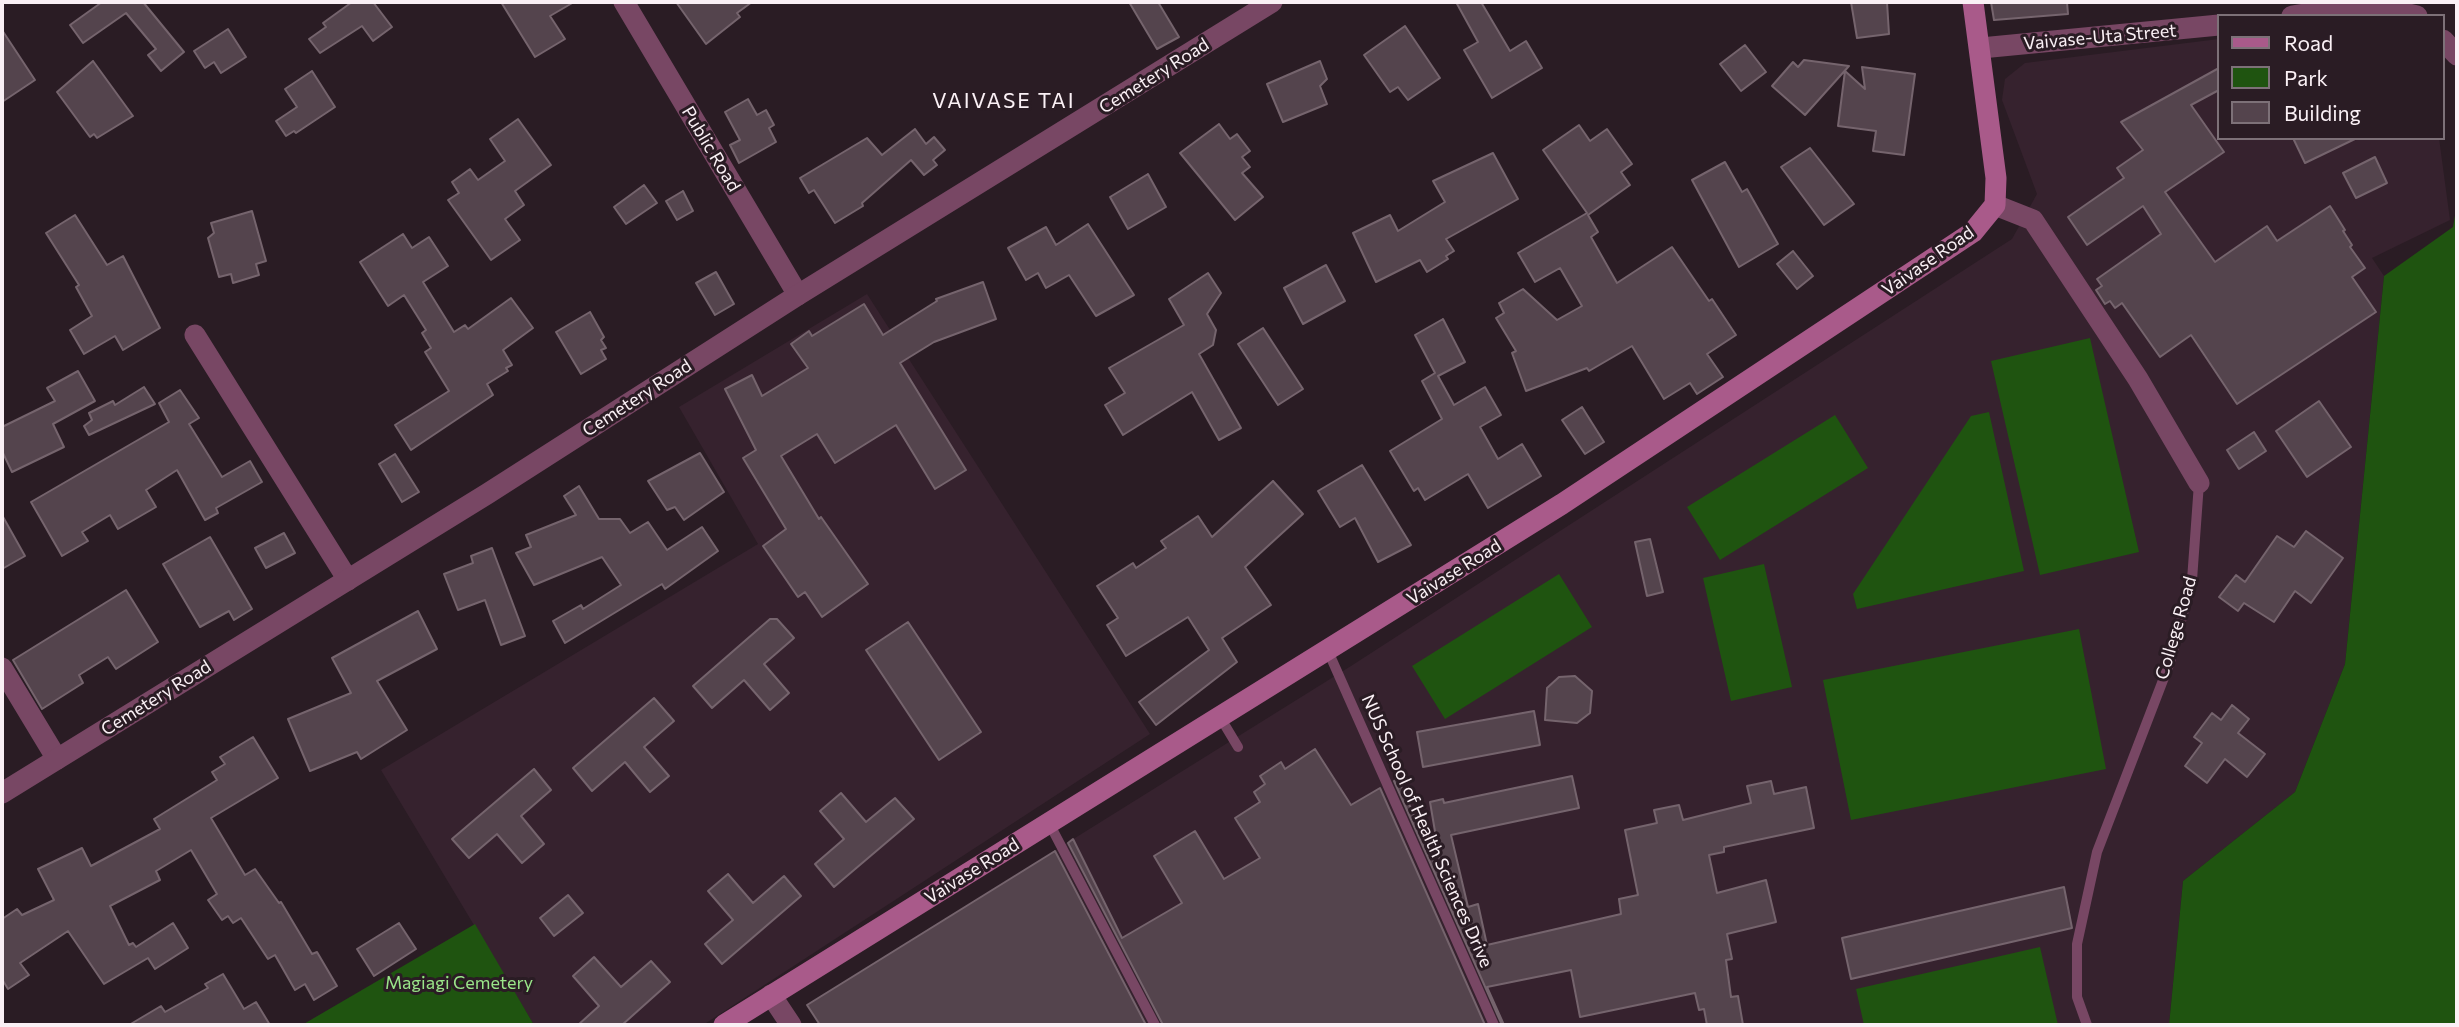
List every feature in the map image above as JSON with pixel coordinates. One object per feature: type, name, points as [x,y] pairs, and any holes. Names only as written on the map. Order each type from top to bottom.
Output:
[{"type":"main road","points":[[1973,2],[1996,178],[1995,205]]},
{"type":"main road","name":"Vaivase Road","points":[[724,1025],[1626,463],[1921,269],[1973,232],[1995,205]]},
{"type":"street","name":"Public Road","points":[[624,2],[798,295]]},
{"type":"street","name":"Cemetery Road","points":[[2,793],[348,580],[798,295],[1272,2]]},
{"type":"street","points":[[2304,14],[2367,3],[2409,14]]},
{"type":"street","name":"Vaivase-Uta Street","points":[[1981,48],[2218,25]]},
{"type":"street","points":[[2445,42],[2457,55]]},
{"type":"street","name":"College Road","points":[[1995,205],[2032,220],[2138,379],[2199,483]]},
{"type":"street","points":[[195,335],[348,580]]},
{"type":"street","points":[[2,667],[57,759]]},
{"type":"street","points":[[771,995],[791,1025]]},
{"type":"lane","name":"College Road","points":[[2087,1025],[2077,997],[2077,944],[2097,852],[2170,662],[2192,580],[2199,483]]},
{"type":"lane","name":"NUS School of Health Sciences Drive","points":[[1328,651],[1494,1025]]},
{"type":"lane","points":[[1220,718],[1238,747]]},
{"type":"lane","points":[[1049,823],[1155,1025]]},
{"type":"shaded area","points":[[2218,39],[2218,140],[2439,140],[2450,220],[2372,258],[2384,276],[2345,664],[2295,792],[2183,881],[2169,1025],[820,1025],[807,1005],[1351,666],[2012,239],[2037,194],[2002,100],[2005,79],[2025,63]]},
{"type":"shaded area","points":[[867,294],[1150,734],[703,1025],[534,1025],[381,770],[758,544],[679,407]]},
{"type":"green space","points":[[2457,204],[2457,1025],[2169,1025],[2183,881],[2295,792],[2345,664],[2384,276],[2453,227]]},
{"type":"green space","points":[[2090,338],[2139,552],[2040,575],[1991,361]]},
{"type":"green space","points":[[1989,412],[2024,571],[1857,609],[1853,594],[1971,416]]},
{"type":"green space","points":[[1835,415],[1868,468],[1720,560],[1687,507]]},
{"type":"green space","points":[[1764,564],[1792,687],[1731,701],[1703,578]]},
{"type":"green space","points":[[1559,574],[1592,627],[1445,719],[1412,666]]},
{"type":"green space","points":[[2079,629],[2106,769],[1851,820],[1823,680]]},
{"type":"green space","name":"Magiagi Cemetery","points":[[475,924],[534,1025],[302,1025]]},
{"type":"green space","points":[[2040,947],[2058,1025],[1864,1025],[1856,989]]},
{"type":"building","points":[[102,2],[143,2],[184,52],[161,71],[148,55],[156,49],[126,13],[83,43],[70,25]]},
{"type":"building","points":[[352,2],[373,2],[392,27],[373,41],[362,26],[320,53],[309,39],[326,27],[323,23]]},
{"type":"building","points":[[501,2],[574,2],[550,16],[565,39],[535,57]]},
{"type":"building","points":[[676,2],[752,2],[737,13],[740,17],[706,44]]},
{"type":"building","points":[[1129,2],[1158,2],[1179,37],[1157,49]]},
{"type":"building","points":[[1456,2],[1481,2],[1510,51],[1526,41],[1542,68],[1492,98],[1464,50],[1478,42]]},
{"type":"building","points":[[1851,2],[1887,2],[1889,34],[1857,38]]},
{"type":"building","points":[[1991,2],[2067,2],[2068,14],[1994,20]]},
{"type":"building","points":[[1405,26],[1440,78],[1408,100],[1398,87],[1390,92],[1364,55]]},
{"type":"building","points":[[228,29],[246,57],[221,73],[214,62],[205,68],[194,51]]},
{"type":"building","points":[[2,30],[35,80],[2,102]]},
{"type":"building","points":[[1745,45],[1766,72],[1741,91],[1720,64]]},
{"type":"building","points":[[1804,60],[1849,66],[1805,115],[1772,86],[1793,62],[1798,67]]},
{"type":"building","points":[[93,61],[133,116],[97,138],[94,134],[90,137],[57,92]]},
{"type":"building","points":[[1320,61],[1327,79],[1320,86],[1327,104],[1283,122],[1267,84]]},
{"type":"building","points":[[1862,67],[1915,74],[1904,155],[1873,151],[1876,131],[1838,126],[1845,71],[1865,89]]},
{"type":"building","points":[[2218,69],[2218,91],[2191,105],[2224,152],[2165,192],[2215,262],[2267,226],[2277,241],[2330,206],[2345,230],[2343,231],[2352,245],[2350,247],[2365,268],[2352,277],[2376,312],[2237,404],[2191,335],[2160,357],[2122,303],[2115,308],[2110,301],[2105,304],[2096,290],[2102,286],[2097,279],[2161,234],[2143,206],[2087,245],[2068,217],[2124,178],[2117,168],[2143,150],[2121,122]]},
{"type":"building","points":[[312,71],[335,107],[296,133],[294,131],[286,136],[276,121],[297,107],[285,89]]},
{"type":"building","points":[[748,99],[757,115],[766,110],[774,125],[769,128],[776,142],[739,163],[730,145],[740,140],[725,112]]},
{"type":"building","points":[[518,119],[551,165],[515,191],[524,205],[505,219],[520,240],[491,260],[448,200],[459,193],[452,182],[470,169],[478,180],[505,161],[490,139]]},
{"type":"building","points":[[1219,124],[1230,139],[1237,134],[1250,151],[1242,157],[1250,167],[1242,173],[1263,197],[1235,220],[1180,153]]},
{"type":"building","points":[[1579,125],[1590,141],[1607,129],[1632,164],[1621,172],[1630,185],[1588,215],[1598,232],[1591,237],[1617,283],[1672,247],[1736,335],[1707,354],[1723,377],[1697,394],[1690,383],[1664,399],[1632,346],[1589,371],[1587,368],[1526,391],[1512,353],[1516,351],[1496,318],[1504,313],[1499,303],[1523,289],[1557,320],[1582,306],[1560,268],[1535,282],[1518,253],[1587,213],[1543,150]]},
{"type":"building","points":[[915,129],[926,144],[934,137],[945,150],[933,160],[937,165],[924,175],[911,160],[862,203],[863,206],[835,223],[814,190],[809,193],[800,178],[867,138],[882,155]]},
{"type":"building","points":[[2294,140],[2353,140],[2305,163]]},
{"type":"building","points":[[1810,148],[1854,204],[1824,225],[1781,167]]},
{"type":"building","points":[[1493,153],[1518,199],[1446,239],[1454,251],[1446,256],[1448,259],[1427,272],[1420,260],[1376,282],[1353,233],[1390,215],[1398,231],[1445,202],[1433,181]]},
{"type":"building","points":[[2375,157],[2387,183],[2356,198],[2343,173]]},
{"type":"building","points":[[1725,162],[1742,192],[1747,189],[1778,244],[1739,267],[1692,180]]},
{"type":"building","points":[[1148,174],[1166,207],[1128,229],[1110,197]]},
{"type":"building","points":[[644,185],[657,203],[626,224],[614,207]]},
{"type":"building","points":[[683,191],[693,211],[677,220],[666,201]]},
{"type":"building","points":[[252,211],[266,261],[256,264],[259,275],[233,283],[231,274],[219,277],[208,238],[214,233],[211,223]]},
{"type":"building","points":[[75,215],[107,265],[123,256],[160,328],[123,350],[115,336],[84,354],[70,330],[92,316],[76,287],[79,285],[46,233]]},
{"type":"building","points":[[1088,224],[1134,295],[1096,316],[1069,275],[1046,288],[1038,273],[1026,280],[1008,248],[1046,227],[1056,245]]},
{"type":"building","points":[[403,234],[412,248],[429,237],[448,266],[423,282],[454,332],[465,325],[468,329],[511,298],[533,328],[503,350],[512,365],[506,368],[508,371],[487,384],[493,395],[411,450],[395,425],[449,391],[425,352],[431,348],[422,333],[426,330],[404,295],[388,306],[360,262]]},
{"type":"building","points":[[1793,251],[1813,276],[1797,289],[1777,264]]},
{"type":"building","points":[[1326,265],[1345,301],[1303,324],[1284,288]]},
{"type":"building","points":[[716,272],[734,304],[715,315],[696,283]]},
{"type":"building","points":[[1208,273],[1221,293],[1207,314],[1216,330],[1213,345],[1199,354],[1241,428],[1219,440],[1192,392],[1123,435],[1105,405],[1125,393],[1109,368],[1184,325],[1169,299]]},
{"type":"building","points":[[983,282],[996,319],[934,342],[900,363],[966,470],[935,489],[896,425],[835,463],[817,434],[781,456],[819,519],[821,517],[868,584],[822,617],[805,592],[798,597],[763,546],[786,529],[743,458],[756,450],[725,389],[752,375],[762,396],[808,368],[791,344],[809,331],[812,336],[864,304],[883,335],[937,301],[936,299]]},
{"type":"building","points":[[590,312],[604,337],[601,340],[606,348],[601,350],[606,359],[581,374],[556,332]]},
{"type":"building","points":[[1443,319],[1465,362],[1438,376],[1454,405],[1485,387],[1501,415],[1480,427],[1498,459],[1522,444],[1541,476],[1488,508],[1468,474],[1425,500],[1418,488],[1414,491],[1390,451],[1442,419],[1422,381],[1435,373],[1415,335]]},
{"type":"building","points":[[1263,328],[1303,389],[1278,405],[1238,344]]},
{"type":"building","points":[[78,371],[95,401],[53,424],[64,447],[12,472],[2,451],[2,427],[55,401],[47,388]]},
{"type":"building","points":[[144,387],[155,404],[89,435],[84,426],[92,420],[89,413],[113,401],[115,405]]},
{"type":"building","points":[[180,390],[199,418],[189,424],[222,477],[250,461],[262,482],[216,508],[218,513],[205,520],[177,470],[146,490],[156,507],[118,529],[110,515],[82,532],[88,541],[62,556],[31,502],[169,422],[159,403]]},
{"type":"building","points":[[2319,401],[2351,447],[2307,477],[2276,431]]},
{"type":"building","points":[[1582,407],[1604,442],[1585,454],[1562,420]]},
{"type":"building","points":[[2254,432],[2266,451],[2239,469],[2227,450]]},
{"type":"building","points":[[700,453],[724,492],[684,520],[675,507],[667,510],[648,481]]},
{"type":"building","points":[[395,454],[419,492],[402,502],[379,464]]},
{"type":"building","points":[[1362,465],[1411,545],[1378,562],[1355,518],[1340,527],[1318,491]]},
{"type":"building","points":[[1273,481],[1303,514],[1245,567],[1271,605],[1222,638],[1237,662],[1156,725],[1139,702],[1209,650],[1188,617],[1126,656],[1107,625],[1118,618],[1097,586],[1133,563],[1136,568],[1166,548],[1161,541],[1198,516],[1212,537]]},
{"type":"building","points":[[579,486],[599,519],[620,519],[630,533],[648,522],[667,550],[702,527],[718,551],[665,589],[662,584],[565,643],[553,621],[581,605],[583,609],[621,585],[602,557],[534,585],[516,553],[531,547],[526,535],[576,515],[564,496]]},
{"type":"building","points":[[2,515],[25,556],[2,569]]},
{"type":"building","points":[[2306,531],[2343,558],[2311,603],[2295,591],[2274,622],[2244,603],[2238,611],[2219,597],[2236,575],[2245,582],[2277,536],[2294,547]]},
{"type":"building","points":[[284,533],[295,553],[266,568],[255,548]]},
{"type":"building","points":[[210,537],[252,609],[234,620],[229,611],[200,627],[163,564]]},
{"type":"building","points":[[1650,539],[1663,592],[1647,596],[1635,542]]},
{"type":"building","points":[[492,548],[525,636],[501,645],[485,600],[458,610],[444,574],[473,563],[471,556]]},
{"type":"building","points":[[126,590],[158,642],[116,669],[108,657],[79,675],[83,683],[42,709],[13,660]]},
{"type":"building","points":[[418,611],[437,649],[377,681],[407,730],[361,759],[357,752],[310,771],[288,719],[351,693],[332,658]]},
{"type":"building","points":[[770,619],[777,619],[794,638],[764,664],[789,693],[770,710],[744,680],[712,708],[693,686]]},
{"type":"building","points":[[908,622],[981,732],[939,760],[866,650]]},
{"type":"building","points":[[1575,676],[1592,691],[1590,713],[1577,723],[1545,720],[1547,688],[1559,677]]},
{"type":"building","points":[[654,698],[674,721],[644,747],[669,776],[650,792],[625,762],[592,791],[573,768]]},
{"type":"building","points":[[2232,705],[2249,719],[2238,733],[2265,754],[2247,777],[2225,759],[2207,783],[2185,766],[2202,743],[2194,737],[2212,713],[2221,720]]},
{"type":"building","points":[[1534,711],[1540,745],[1423,767],[1417,732]]},
{"type":"building","points":[[253,737],[278,778],[211,818],[245,875],[255,869],[279,903],[281,902],[312,954],[317,952],[337,986],[314,1000],[305,984],[295,990],[275,955],[268,959],[241,918],[233,923],[228,916],[222,920],[208,900],[217,894],[191,850],[156,871],[160,880],[110,906],[129,945],[133,943],[136,947],[173,923],[188,948],[155,969],[148,958],[104,984],[68,931],[20,963],[29,975],[8,989],[2,979],[2,919],[17,909],[22,915],[54,900],[38,869],[82,848],[91,866],[160,829],[154,819],[217,780],[212,772],[225,764],[220,757]]},
{"type":"building","points":[[1315,749],[1351,805],[1380,788],[1485,1025],[1163,1025],[1068,843],[1073,839],[1122,938],[1182,903],[1154,856],[1195,831],[1224,879],[1260,858],[1235,818],[1260,802],[1254,792],[1265,784],[1260,776],[1281,762],[1285,769]]},
{"type":"building","points":[[534,769],[551,790],[521,816],[544,844],[522,863],[497,834],[469,858],[452,839]]},
{"type":"building","points":[[1572,776],[1579,808],[1451,835],[1468,907],[1478,904],[1487,945],[1621,914],[1619,899],[1638,895],[1625,830],[1657,823],[1654,810],[1679,805],[1683,820],[1751,803],[1747,786],[1771,781],[1774,794],[1806,787],[1814,828],[1724,847],[1724,852],[1709,855],[1717,893],[1766,880],[1776,922],[1727,934],[1732,959],[1726,960],[1731,997],[1738,996],[1743,1025],[1707,1025],[1704,1009],[1699,1010],[1695,993],[1580,1017],[1571,970],[1487,987],[1502,1025],[1394,781],[1398,778],[1434,863],[1440,861],[1430,802],[1443,799],[1444,803]]},
{"type":"building","points":[[841,793],[866,822],[895,798],[914,819],[834,887],[815,864],[844,839],[820,811]]},
{"type":"building","points":[[1055,851],[1146,1025],[820,1025],[807,1005]]},
{"type":"building","points":[[728,874],[753,903],[784,876],[801,896],[722,964],[705,944],[733,920],[708,891]]},
{"type":"building","points":[[2064,887],[2072,928],[1851,979],[1842,938]]},
{"type":"building","points":[[568,895],[583,913],[554,936],[540,918]]},
{"type":"building","points":[[399,923],[416,949],[374,976],[357,949]]},
{"type":"building","points":[[594,957],[621,987],[651,961],[670,982],[622,1025],[578,1025],[599,1006],[573,976]]},
{"type":"building","points":[[223,974],[244,1009],[256,1002],[270,1025],[129,1025],[161,1006],[165,1012],[208,988],[205,984]]},
{"type":"district","name":"VAIVASE TAI","points":[[1004,101]]}]
